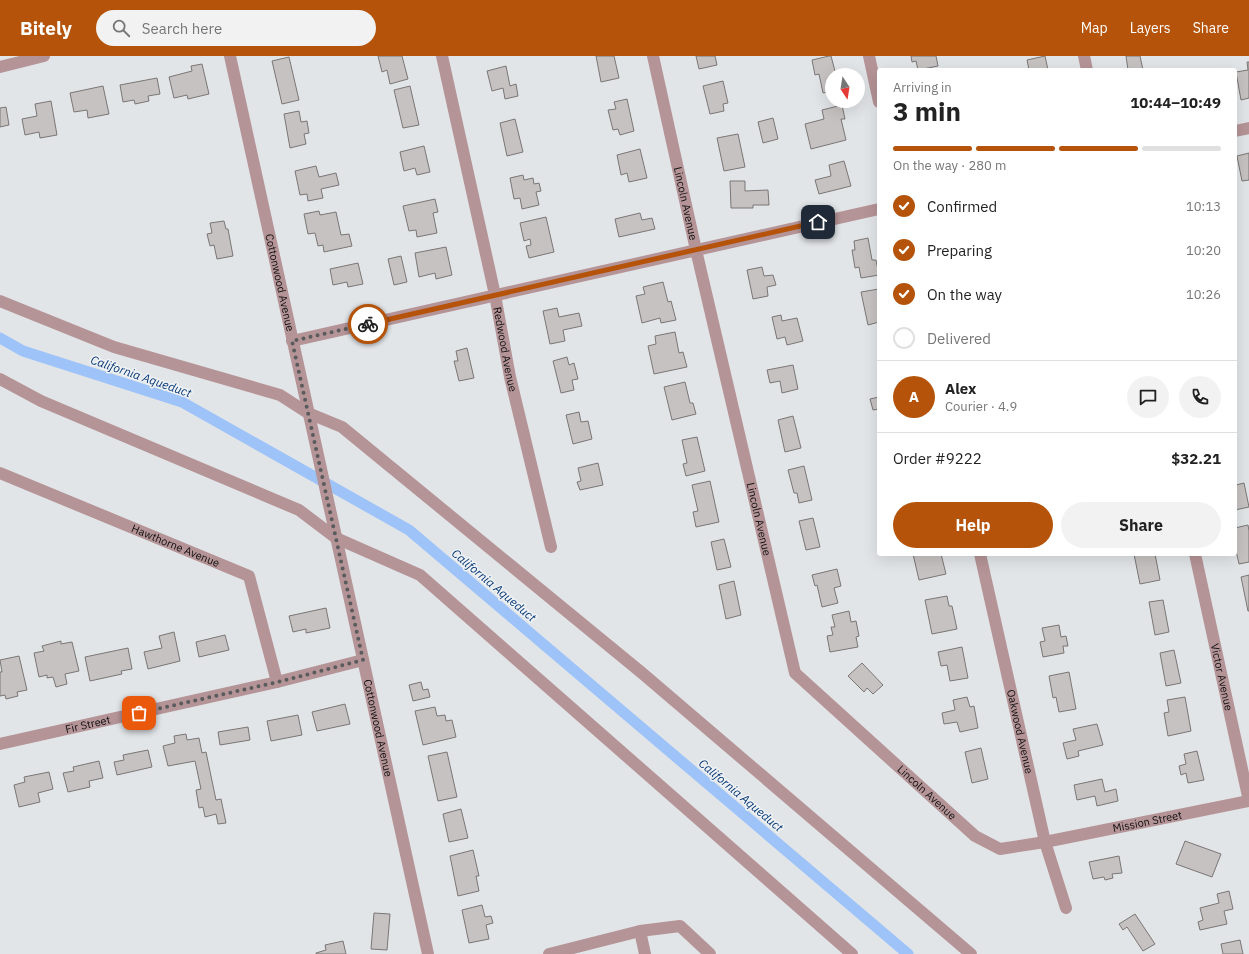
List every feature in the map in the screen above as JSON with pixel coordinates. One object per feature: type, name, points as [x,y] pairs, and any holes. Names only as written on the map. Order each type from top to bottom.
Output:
[{"type":"street","points":[[0,67],[44,56]]},
{"type":"street","name":"Cottonwood Avenue","points":[[230,56],[428,954]]},
{"type":"street","name":"Redwood Avenue","points":[[442,56],[495,295],[510,377],[551,547]]},
{"type":"street","name":"Lincoln Avenue","points":[[653,56],[696,250],[795,673],[975,836],[1000,849],[1045,842]]},
{"type":"street","points":[[869,56],[877,93]]},
{"type":"street","points":[[1084,56],[1087,68]]},
{"type":"street","points":[[1237,131],[1249,128]]},
{"type":"street","points":[[292,341],[877,209]]},
{"type":"street","points":[[0,301],[114,347],[280,395],[308,413],[342,427],[642,673],[971,954]]},
{"type":"street","points":[[0,379],[41,401],[298,510],[336,538],[420,575],[852,954]]},
{"type":"street","name":"Hawthorne Avenue","points":[[0,473],[249,576],[278,682]]},
{"type":"street","name":"Oakwood Avenue","points":[[980,556],[1045,842],[1066,908]]},
{"type":"street","name":"Victor Avenue","points":[[1195,556],[1249,801]]},
{"type":"street","name":"Fir Street","points":[[0,744],[278,682],[363,660]]},
{"type":"street","name":"Mission Street","points":[[1045,842],[1249,801]]},
{"type":"street","points":[[549,954],[640,931],[680,926],[710,954]]},
{"type":"street","points":[[640,931],[645,954]]},
{"type":"building","points":[[378,56],[402,56],[408,79],[390,84],[387,70],[382,72]]},
{"type":"building","points":[[596,56],[614,56],[619,78],[601,82]]},
{"type":"building","points":[[696,56],[715,56],[717,65],[699,69]]},
{"type":"building","points":[[831,56],[834,68],[825,68],[825,93],[823,93],[819,74],[815,75],[812,60]]},
{"type":"building","points":[[911,56],[936,56],[938,66],[918,68],[916,61],[912,62]]},
{"type":"building","points":[[1045,56],[1048,68],[1029,68],[1027,60]]},
{"type":"building","points":[[1126,56],[1140,56],[1143,68],[1128,68]]},
{"type":"building","points":[[289,57],[299,100],[282,104],[272,61]]},
{"type":"building","points":[[1247,62],[1249,62],[1249,98],[1241,100],[1237,72],[1248,70]]},
{"type":"building","points":[[202,64],[209,94],[188,99],[187,95],[174,98],[169,77],[192,71],[191,66]]},
{"type":"building","points":[[506,66],[510,86],[516,84],[518,96],[505,99],[503,88],[492,91],[487,71]]},
{"type":"building","points":[[157,78],[160,94],[148,96],[149,101],[135,104],[134,100],[123,102],[120,85]]},
{"type":"building","points":[[723,81],[728,103],[723,104],[724,111],[710,114],[703,86]]},
{"type":"building","points":[[103,86],[109,114],[88,118],[87,110],[74,112],[70,93]]},
{"type":"building","points":[[410,86],[419,125],[403,128],[394,90]]},
{"type":"building","points":[[627,99],[634,131],[620,135],[618,129],[613,130],[608,110],[616,109],[614,102]]},
{"type":"building","points":[[51,101],[57,135],[40,138],[39,132],[25,135],[22,119],[37,116],[35,104]]},
{"type":"building","points":[[6,107],[9,125],[0,127],[0,108]]},
{"type":"building","points":[[830,108],[843,108],[845,119],[841,119],[846,140],[811,149],[805,124],[824,119],[822,110]]},
{"type":"building","points":[[299,111],[301,122],[307,121],[309,133],[304,134],[306,144],[290,148],[284,114]]},
{"type":"building","points":[[773,118],[778,139],[763,143],[758,122]]},
{"type":"building","points":[[515,119],[523,152],[507,156],[500,123]]},
{"type":"building","points":[[738,134],[745,167],[724,171],[717,138]]},
{"type":"building","points":[[424,146],[430,172],[417,175],[415,168],[404,171],[400,152]]},
{"type":"building","points":[[640,149],[647,178],[629,182],[627,173],[621,175],[617,155]]},
{"type":"building","points":[[1249,153],[1249,180],[1242,181],[1237,156]]},
{"type":"building","points":[[844,161],[851,186],[819,194],[815,180],[831,176],[829,165]]},
{"type":"building","points":[[316,166],[319,177],[336,173],[339,185],[321,189],[323,198],[308,201],[307,194],[300,195],[295,171]]},
{"type":"building","points":[[523,175],[524,180],[533,178],[534,184],[539,183],[541,191],[536,192],[539,205],[522,209],[520,198],[514,199],[510,178]]},
{"type":"building","points":[[730,181],[745,181],[745,191],[768,190],[769,205],[753,205],[753,208],[731,208]]},
{"type":"building","points":[[435,199],[438,212],[433,213],[437,233],[417,237],[416,230],[409,231],[403,206]]},
{"type":"building","points":[[319,211],[320,215],[336,212],[341,235],[349,234],[352,246],[324,252],[323,245],[318,246],[315,233],[308,234],[304,214]]},
{"type":"building","points":[[640,213],[642,220],[652,218],[655,229],[619,237],[615,219]]},
{"type":"building","points":[[546,217],[554,252],[529,258],[526,246],[531,245],[530,239],[524,241],[520,223]]},
{"type":"building","points":[[224,221],[226,229],[228,229],[233,256],[217,259],[214,245],[210,246],[207,234],[212,233],[210,223]]},
{"type":"building","points":[[868,238],[872,260],[876,260],[877,275],[861,278],[859,267],[855,268],[852,250],[855,250],[854,241]]},
{"type":"building","points":[[446,247],[452,275],[436,279],[435,273],[419,277],[415,253]]},
{"type":"building","points":[[401,256],[407,282],[394,285],[388,259]]},
{"type":"building","points":[[358,263],[363,284],[348,287],[347,282],[333,285],[330,269]]},
{"type":"building","points":[[762,267],[764,276],[773,275],[776,285],[767,287],[768,296],[753,299],[747,270]]},
{"type":"building","points":[[663,282],[668,302],[671,301],[676,320],[661,323],[660,318],[642,323],[636,296],[645,294],[643,287]]},
{"type":"building","points":[[877,289],[877,323],[868,325],[861,292]]},
{"type":"building","points":[[557,308],[559,317],[579,313],[582,326],[563,330],[565,341],[550,344],[543,311]]},
{"type":"building","points":[[781,315],[782,321],[797,318],[803,341],[787,345],[785,337],[777,339],[772,317]]},
{"type":"building","points":[[675,332],[679,353],[683,352],[687,367],[654,374],[648,346],[656,344],[655,336]]},
{"type":"building","points":[[467,348],[474,378],[459,381],[454,361],[458,361],[456,351]]},
{"type":"building","points":[[567,357],[569,365],[574,363],[578,379],[572,380],[574,390],[561,393],[553,361]]},
{"type":"building","points":[[793,365],[798,389],[782,393],[780,381],[770,383],[767,370]]},
{"type":"building","points":[[685,382],[690,403],[693,403],[696,414],[672,420],[664,387]]},
{"type":"building","points":[[877,397],[877,409],[873,410],[870,399]]},
{"type":"building","points":[[579,412],[581,422],[588,421],[592,439],[573,444],[566,415]]},
{"type":"building","points":[[793,416],[801,448],[785,452],[778,420]]},
{"type":"building","points":[[697,437],[705,471],[686,476],[683,464],[687,463],[682,440]]},
{"type":"building","points":[[598,463],[603,485],[580,490],[577,482],[581,481],[578,468]]},
{"type":"building","points":[[804,466],[812,500],[799,503],[797,493],[794,493],[788,470]]},
{"type":"building","points":[[710,481],[719,522],[696,527],[693,512],[698,511],[692,485]]},
{"type":"building","points":[[1244,483],[1249,507],[1237,510],[1237,485]]},
{"type":"building","points":[[813,518],[820,547],[806,550],[799,521]]},
{"type":"building","points":[[1248,525],[1249,531],[1249,562],[1239,564],[1237,555],[1237,528]]},
{"type":"building","points":[[724,539],[731,567],[717,570],[711,542]]},
{"type":"building","points":[[913,556],[942,556],[946,574],[919,580]]},
{"type":"building","points":[[1134,556],[1155,556],[1160,580],[1140,584]]},
{"type":"building","points":[[837,569],[841,586],[834,588],[838,603],[822,607],[817,585],[815,586],[812,575]]},
{"type":"building","points":[[1249,575],[1249,611],[1248,611],[1241,577]]},
{"type":"building","points":[[734,581],[741,615],[726,619],[719,585]]},
{"type":"building","points":[[947,596],[949,606],[952,606],[957,629],[932,634],[925,600]]},
{"type":"building","points":[[1163,600],[1169,632],[1155,635],[1149,602]]},
{"type":"building","points":[[326,608],[330,628],[306,633],[306,629],[293,632],[289,616]]},
{"type":"building","points":[[849,611],[851,622],[856,621],[859,636],[856,637],[858,647],[830,652],[827,636],[833,635],[831,627],[835,627],[832,615]]},
{"type":"building","points":[[1059,625],[1061,637],[1066,636],[1068,646],[1063,646],[1064,653],[1043,657],[1040,642],[1045,641],[1042,628]]},
{"type":"building","points":[[174,632],[180,661],[148,669],[144,652],[162,648],[159,636]]},
{"type":"building","points":[[225,635],[229,650],[199,657],[196,642]]},
{"type":"building","points":[[61,641],[61,644],[72,642],[79,671],[65,674],[67,684],[56,687],[53,677],[47,678],[47,675],[39,677],[34,653],[44,651],[42,646]]},
{"type":"building","points":[[962,647],[968,678],[950,681],[947,665],[941,666],[938,652]]},
{"type":"building","points":[[128,648],[132,669],[121,671],[122,674],[90,681],[85,657]]},
{"type":"building","points":[[1174,650],[1181,683],[1166,686],[1160,653]]},
{"type":"building","points":[[19,656],[27,690],[17,692],[18,696],[6,699],[5,695],[0,696],[0,672],[2,672],[0,660]]},
{"type":"building","points":[[862,663],[883,685],[873,694],[867,688],[864,692],[848,676]]},
{"type":"building","points":[[1069,672],[1076,709],[1059,712],[1056,697],[1053,698],[1049,676]]},
{"type":"building","points":[[421,682],[423,690],[428,689],[430,697],[413,701],[409,685]]},
{"type":"building","points":[[967,697],[970,707],[974,706],[978,728],[960,732],[957,722],[944,724],[942,713],[955,710],[953,700]]},
{"type":"building","points":[[1185,697],[1191,731],[1168,736],[1164,713],[1169,712],[1167,700]]},
{"type":"building","points":[[345,704],[350,724],[317,731],[312,712]]},
{"type":"building","points":[[435,707],[437,716],[445,715],[446,721],[452,720],[456,737],[423,745],[415,711]]},
{"type":"building","points":[[298,715],[302,735],[271,741],[267,721]]},
{"type":"building","points":[[1097,724],[1103,745],[1078,751],[1079,756],[1067,759],[1063,743],[1076,740],[1073,729]]},
{"type":"building","points":[[248,727],[250,740],[220,745],[218,732]]},
{"type":"building","points":[[186,734],[187,740],[199,738],[202,753],[206,752],[216,800],[221,799],[226,823],[218,824],[216,814],[205,817],[203,807],[199,808],[196,790],[201,789],[195,761],[168,766],[163,746],[175,743],[174,736]]},
{"type":"building","points":[[981,748],[988,779],[972,783],[965,752]]},
{"type":"building","points":[[148,750],[152,767],[117,775],[114,762],[124,760],[123,755]]},
{"type":"building","points":[[1197,751],[1204,780],[1188,783],[1186,773],[1181,775],[1179,766],[1186,764],[1184,754]]},
{"type":"building","points":[[447,752],[457,797],[438,801],[428,756]]},
{"type":"building","points":[[99,761],[103,778],[89,781],[90,787],[68,792],[63,773],[74,771],[73,767]]},
{"type":"building","points":[[49,772],[53,789],[38,793],[40,802],[19,807],[14,785],[25,782],[24,777]]},
{"type":"building","points":[[1102,779],[1105,792],[1116,789],[1118,801],[1097,806],[1095,796],[1077,800],[1074,785]]},
{"type":"building","points":[[461,809],[468,838],[449,842],[443,814]]},
{"type":"building","points":[[1185,841],[1221,854],[1212,877],[1176,864]]},
{"type":"building","points":[[473,850],[479,876],[476,876],[479,891],[458,896],[450,856]]},
{"type":"building","points":[[1119,856],[1122,873],[1112,874],[1113,878],[1105,880],[1104,877],[1093,879],[1089,862]]},
{"type":"building","points":[[1229,891],[1233,909],[1224,911],[1227,924],[1200,930],[1198,922],[1203,920],[1200,908],[1219,903],[1217,894]]},
{"type":"building","points":[[482,905],[485,917],[491,916],[493,923],[486,925],[489,939],[469,943],[462,910]]},
{"type":"building","points":[[374,913],[390,914],[387,950],[371,949]]},
{"type":"building","points":[[1135,914],[1155,944],[1143,951],[1127,927],[1123,930],[1119,924]]},
{"type":"building","points":[[1240,940],[1243,954],[1223,954],[1221,944]]},
{"type":"building","points":[[343,941],[346,954],[316,954],[326,950],[325,945]]},
{"type":"waterway","name":"California Aqueduct","points":[[0,338],[23,351],[182,402],[409,530],[908,954]]},
{"type":"way so far","points":[[139,713],[278,682],[363,660],[292,341],[368,324]]},
{"type":"route","points":[[368,324],[818,222]]}]
